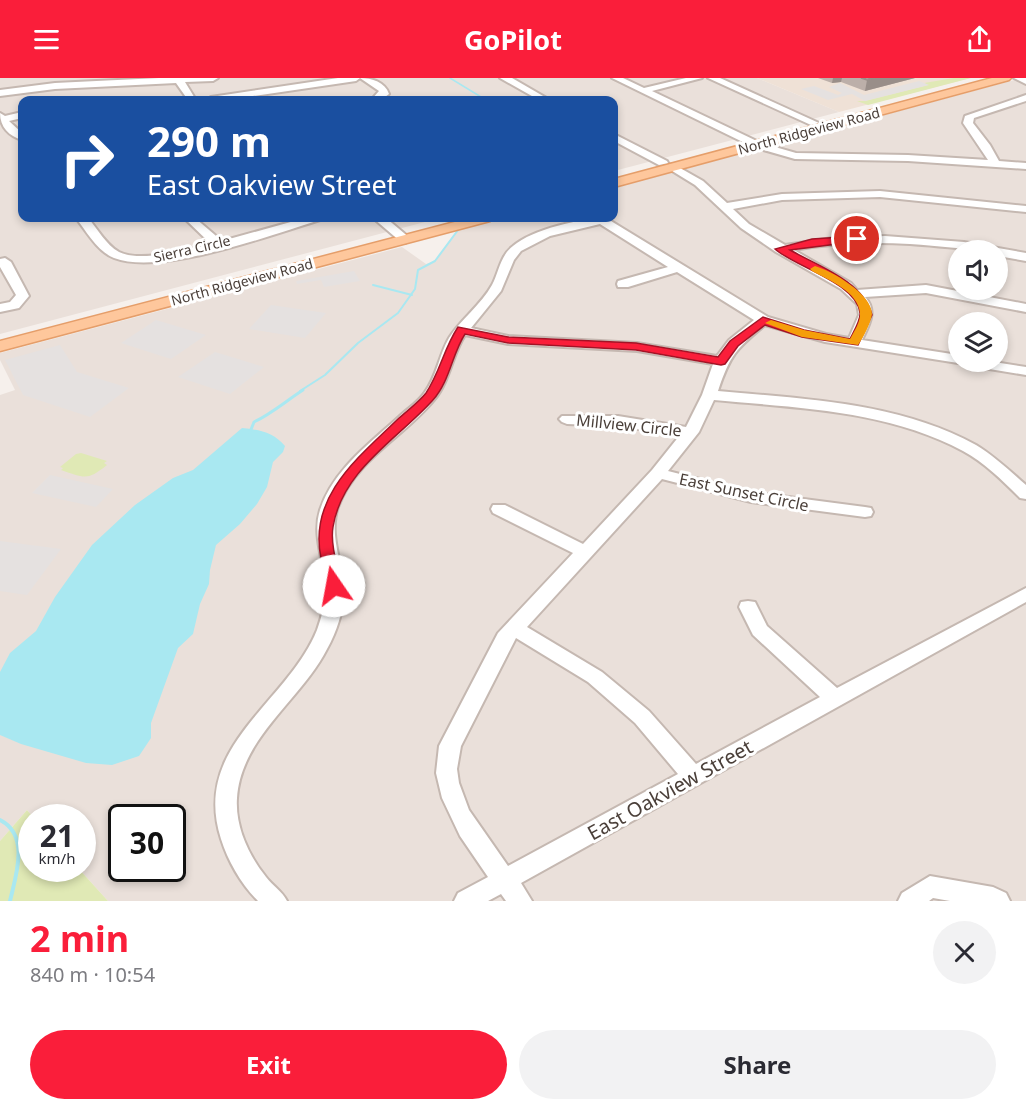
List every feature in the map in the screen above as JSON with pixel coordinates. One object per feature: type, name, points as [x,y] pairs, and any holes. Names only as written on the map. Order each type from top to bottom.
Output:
[{"type":"main road","name":"North Ridgeview Road","points":[[752,142],[814,123],[984,78]]},
{"type":"main road","name":"North Ridgeview Road","points":[[618,182],[752,142],[1005,78]]},
{"type":"main road","name":"North Ridgeview Road","points":[[618,175],[668,165]]},
{"type":"main road","name":"North Ridgeview Road","points":[[0,337],[404,231],[456,222]]},
{"type":"main road","name":"North Ridgeview Road","points":[[0,346],[404,231]]},
{"type":"street","points":[[0,93],[55,86],[213,78]]},
{"type":"street","points":[[237,96],[356,78]]},
{"type":"street","points":[[365,78],[383,90],[384,94],[381,96]]},
{"type":"street","points":[[505,78],[538,96]]},
{"type":"street","points":[[616,78],[752,142],[795,156],[885,153],[1026,165]]},
{"type":"street","points":[[642,91],[698,78]]},
{"type":"street","points":[[713,78],[814,123]]},
{"type":"street","points":[[1018,78],[1026,81]]},
{"type":"street","points":[[174,80],[180,96]]},
{"type":"street","points":[[174,80],[188,96]]},
{"type":"street","points":[[995,164],[985,145],[968,123],[970,116],[979,111],[1026,98]]},
{"type":"street","points":[[2,117],[18,116]]},
{"type":"street","points":[[2,117],[13,132],[18,135]]},
{"type":"street","points":[[618,138],[699,183],[745,226],[780,249],[846,286],[863,303],[866,315],[854,343]]},
{"type":"street","points":[[723,207],[782,197],[880,194],[1026,209]]},
{"type":"street","name":"Sierra Circle","points":[[86,222],[112,252],[125,259],[158,258],[301,222]]},
{"type":"street","points":[[193,222],[218,244]]},
{"type":"street","points":[[387,222],[404,231]]},
{"type":"street","points":[[275,901],[245,866],[229,833],[225,799],[227,780],[240,751],[254,731],[314,656],[330,620],[334,586],[325,528],[336,494],[363,460],[430,396],[444,370],[453,344],[499,285],[507,261],[516,249],[542,236],[591,222]]},
{"type":"street","points":[[606,222],[763,320],[794,331],[948,357]]},
{"type":"street","points":[[780,249],[812,242],[872,238],[901,238],[948,244]]},
{"type":"street","points":[[1008,254],[1026,257]]},
{"type":"street","points":[[0,263],[5,262],[23,296],[14,305],[0,308]]},
{"type":"street","points":[[623,284],[677,268]]},
{"type":"street","points":[[855,294],[926,289],[1026,308]]},
{"type":"street","points":[[520,901],[456,807],[448,782],[446,765],[450,746],[505,638],[658,473],[691,432],[709,395],[721,361],[734,344],[763,320]]},
{"type":"street","points":[[462,330],[508,340],[636,347],[721,361]]},
{"type":"street","points":[[1008,367],[1026,370]]},
{"type":"street","points":[[709,395],[858,411],[898,420],[935,432],[969,448],[1002,471],[1026,494]]},
{"type":"street","name":"Millview Circle","points":[[567,419],[618,421],[691,432]]},
{"type":"street","name":"East Sunset Circle","points":[[658,473],[751,497],[865,512]]},
{"type":"street","points":[[499,509],[585,552]]},
{"type":"street","name":"East Oakview Street","points":[[466,901],[1026,594]]},
{"type":"street","points":[[748,607],[760,630],[835,699]]},
{"type":"street","points":[[514,628],[595,676],[642,717],[694,777]]},
{"type":"street","points":[[910,901],[930,887],[993,898],[998,901]]},
{"type":"shaded area","points":[[0,78],[757,78],[839,112],[618,170],[618,96],[18,96],[18,222],[425,222],[0,334]]},
{"type":"shaded area","points":[[757,78],[970,78],[839,112]]},
{"type":"shaded area","points":[[1026,78],[1026,901],[108,901],[91,882],[96,882],[96,804],[18,804],[18,820],[0,841],[0,395],[15,390],[0,360],[0,353],[402,247],[426,264],[435,261],[458,230],[489,222],[618,222],[618,187]]},
{"type":"shaded area","points":[[919,81],[929,85],[865,101],[852,94],[828,100],[801,89],[814,86],[838,95],[842,93],[829,87],[840,83],[864,95]]},
{"type":"shaded area","points":[[354,271],[360,281],[324,287],[321,280],[297,284],[296,281]]},
{"type":"shaded area","points":[[271,305],[326,313],[305,338],[249,329]]},
{"type":"shaded area","points":[[156,320],[206,335],[171,359],[121,343]]},
{"type":"shaded area","points":[[60,345],[77,372],[129,388],[90,417],[23,395],[5,360]]},
{"type":"shaded area","points":[[215,352],[264,367],[230,394],[178,377]]},
{"type":"shaded area","points":[[50,475],[113,489],[96,507],[32,493]]},
{"type":"shaded area","points":[[0,541],[61,549],[27,595],[0,591]]},
{"type":"green space","points":[[971,78],[868,105],[857,101],[928,85],[924,83]]},
{"type":"green space","points":[[81,453],[107,461],[104,463],[107,465],[90,476],[76,475],[61,470],[63,468],[60,467],[76,454]]},
{"type":"green space","points":[[18,820],[18,882],[91,882],[108,901],[0,901],[0,841]]},
{"type":"water","points":[[242,428],[266,432],[285,446],[283,452],[273,462],[267,487],[257,504],[240,524],[216,545],[209,584],[200,604],[193,634],[178,648],[151,723],[151,738],[139,756],[112,765],[86,763],[21,744],[0,735],[0,672],[10,653],[36,631],[55,597],[92,545],[135,505],[173,478],[193,470]]},
{"type":"waterway","points":[[450,78],[479,96]]},
{"type":"waterway","points":[[411,295],[415,289],[418,270],[435,261],[461,226]]},
{"type":"waterway","points":[[373,285],[411,295]]},
{"type":"waterway","points":[[300,391],[325,375],[358,343],[398,313],[411,295]]},
{"type":"waterway","points":[[250,432],[254,422],[303,390]]},
{"type":"waterway","points":[[0,820],[15,835],[18,845],[17,868],[10,901]]},
{"type":"slow traffic","points":[[771,323],[802,333],[854,343],[866,315],[863,303],[846,286],[815,269]]},
{"type":"route","points":[[334,586],[325,528],[336,494],[354,469],[430,396],[444,370],[453,344],[462,330],[508,340],[636,347],[721,361],[734,344],[763,320],[802,333],[854,343],[866,315],[863,303],[846,286],[780,249],[812,242],[857,239]]}]
